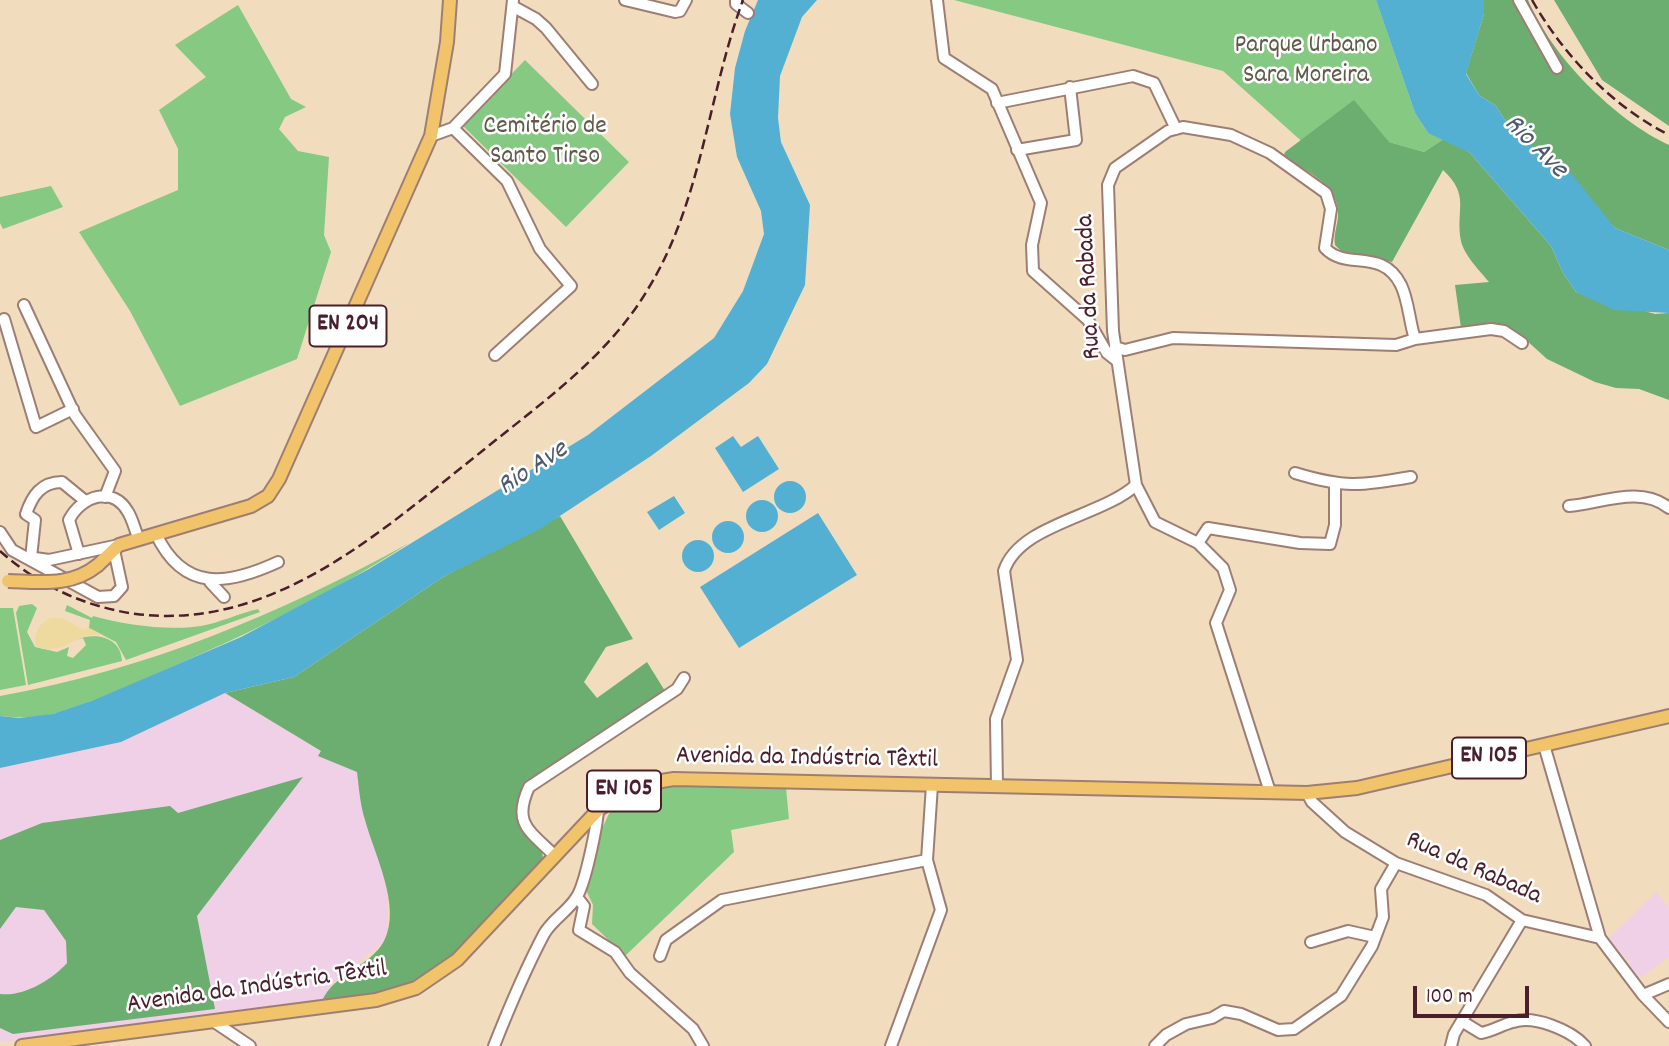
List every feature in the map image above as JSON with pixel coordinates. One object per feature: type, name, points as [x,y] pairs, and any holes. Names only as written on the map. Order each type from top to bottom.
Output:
[{"type":"main road","name":"EN 204","points":[[3,579],[61,583],[85,576],[117,547],[251,506],[268,496],[279,479],[431,136],[445,53],[450,0]]},
{"type":"main road","name":"Avenida da Indústria Têxtil","points":[[22,1046],[376,1000],[416,988],[457,960],[598,810],[623,792],[650,782],[674,779],[1307,793],[1357,788],[1669,716]]},
{"type":"street","points":[[625,0],[675,12],[680,11],[686,0]]},
{"type":"street","points":[[736,0],[736,4],[748,13]]},
{"type":"street","points":[[937,0],[944,58],[992,89],[1041,203],[1032,245],[1033,271],[1088,320],[1108,353],[1116,360]]},
{"type":"street","points":[[1518,0],[1557,68]]},
{"type":"street","points":[[431,136],[453,128],[505,75],[509,17],[513,4],[546,28],[592,84]]},
{"type":"street","points":[[997,103],[1133,76],[1154,83],[1176,129],[1209,130],[1251,143],[1305,176],[1326,193],[1331,209],[1325,248],[1332,256],[1383,264],[1393,272],[1406,299],[1415,339]]},
{"type":"street","points":[[1017,150],[1076,140],[1070,87]]},
{"type":"street","points":[[453,128],[507,181],[540,249],[571,286],[495,355]]},
{"type":"street","name":"Rua da Rabada","points":[[1176,129],[1168,131],[1115,168],[1108,186],[1116,360],[1136,485],[1155,522],[1198,543],[1223,568],[1227,579],[1230,590],[1216,623],[1270,792]]},
{"type":"street","points":[[24,305],[73,409],[115,471],[105,497]]},
{"type":"street","points":[[4,319],[36,427],[73,409]]},
{"type":"street","points":[[1115,347],[1125,350],[1173,338],[1396,345],[1415,339],[1492,330],[1504,331],[1521,343]]},
{"type":"street","points":[[1295,473],[1335,485],[1372,485],[1411,477]]},
{"type":"street","points":[[31,558],[35,520],[26,514],[33,495],[44,487],[62,482],[84,500]]},
{"type":"street","points":[[997,787],[996,719],[1017,660],[1004,571],[1008,559],[1026,541],[1120,498],[1136,485]]},
{"type":"street","points":[[1198,543],[1208,528],[1300,543],[1330,544],[1335,525],[1335,485]]},
{"type":"street","points":[[1569,506],[1634,495],[1661,502],[1669,508]]},
{"type":"street","points":[[120,570],[98,565],[98,558],[85,552],[69,520],[84,500],[105,497],[128,510],[139,540]]},
{"type":"street","points":[[0,532],[19,554],[45,565],[85,552],[117,547],[122,587],[114,596],[98,597],[45,565],[31,558],[19,554]]},
{"type":"street","points":[[156,534],[164,551],[176,562],[192,575],[210,582],[237,577],[278,562]]},
{"type":"street","points":[[210,582],[213,589],[223,597]]},
{"type":"street","points":[[555,856],[522,823],[521,805],[528,787],[677,689],[684,678]]},
{"type":"street","points":[[1544,745],[1600,938],[1643,995],[1669,1022]]},
{"type":"street","points":[[891,1046],[941,910],[929,876],[927,860],[932,785]]},
{"type":"street","name":"Rua da Rabada","points":[[1307,793],[1312,802],[1345,832],[1396,863],[1486,895],[1522,920],[1600,938]]},
{"type":"street","points":[[494,1046],[507,1020],[516,989],[546,930],[578,897],[597,829],[598,810]]},
{"type":"street","points":[[660,956],[666,940],[722,900],[746,893],[890,870],[927,860]]},
{"type":"street","points":[[1155,1046],[1166,1035],[1186,1024],[1212,1018],[1224,1011],[1241,1014],[1278,1030],[1294,1029],[1341,996],[1375,937],[1383,917],[1381,888],[1396,863]]},
{"type":"street","points":[[578,897],[584,906],[579,930],[615,952],[630,973],[693,1029],[703,1046]]},
{"type":"street","points":[[1451,1046],[1454,1034],[1522,920]]},
{"type":"street","points":[[1311,942],[1348,931],[1375,937]]},
{"type":"street","points":[[1643,995],[1669,984]]},
{"type":"street","points":[[1463,1022],[1481,1033],[1514,1021],[1532,1020],[1578,1038],[1585,1046]]},
{"type":"street","points":[[213,1021],[250,1046]]},
{"type":"shaded area","points":[[225,693],[322,752],[319,756],[357,772],[365,822],[383,870],[388,899],[388,929],[383,943],[334,982],[322,1001],[0,1042],[0,768],[121,742]]},
{"type":"shaded area","points":[[1656,892],[1669,908],[1669,957],[1637,980],[1628,968],[1629,962],[1608,939]]},
{"type":"green space","name":"Parque Urbano Sara Moreira","points":[[954,0],[1376,0],[1415,113],[1428,133],[1445,138],[1424,152],[1389,142],[1307,146],[1223,71]]},
{"type":"green space","points":[[1484,0],[1528,0],[1552,43],[1587,84],[1627,120],[1669,145],[1669,250],[1615,228],[1590,201],[1514,134],[1496,106],[1479,95],[1466,73],[1484,14]]},
{"type":"green space","points":[[1554,0],[1669,0],[1669,126],[1602,80]]},
{"type":"green space","points":[[238,5],[291,99],[306,107],[285,117],[279,129],[298,151],[329,157],[324,235],[331,252],[297,359],[180,406],[130,311],[79,232],[178,190],[178,149],[159,110],[206,77],[175,45]]},
{"type":"green space","name":"Cemitério de Santo Tirso","points":[[525,60],[629,162],[566,227],[462,125]]},
{"type":"green space","points":[[1354,100],[1389,142],[1424,152],[1445,138],[1470,153],[1551,246],[1563,273],[1576,292],[1655,314],[1669,313],[1669,400],[1639,389],[1616,388],[1595,382],[1547,359],[1525,339],[1461,328],[1455,285],[1489,282],[1465,252],[1461,241],[1457,188],[1443,170],[1392,262],[1342,252],[1335,245],[1338,211],[1332,192],[1318,178],[1283,158],[1285,152]]},
{"type":"green space","points":[[51,186],[63,207],[3,229],[0,223],[0,197]]},
{"type":"green space","points":[[560,516],[633,639],[606,647],[584,682],[597,698],[647,662],[665,691],[528,782],[521,791],[517,814],[542,850],[543,860],[493,917],[455,954],[435,970],[391,991],[322,1001],[335,983],[378,950],[389,927],[390,912],[385,880],[363,814],[357,772],[318,756],[321,751],[225,693],[294,677],[443,577]]},
{"type":"green space","points":[[409,543],[351,579],[291,611],[111,694],[53,714],[0,716],[0,696],[107,671],[211,636],[311,593]]},
{"type":"green space","points":[[32,604],[37,608],[27,632],[35,647],[57,652],[69,647],[67,656],[73,658],[86,645],[83,638],[75,640],[90,636],[105,638],[117,646],[122,661],[28,685],[16,613],[19,606]]},
{"type":"green space","points":[[67,605],[92,618],[93,616],[161,627],[201,626],[258,609],[260,612],[126,660],[116,642],[89,628],[90,620],[65,611]]},
{"type":"green space","points":[[0,608],[13,608],[26,685],[0,690]]},
{"type":"green space","points":[[303,777],[197,916],[215,1009],[13,1034],[0,1028],[0,994],[18,993],[36,986],[67,963],[66,941],[44,910],[16,907],[0,929],[0,840],[42,823],[170,806],[178,813]]},
{"type":"green space","points":[[668,785],[786,788],[789,819],[731,830],[734,852],[625,956],[592,924],[593,905],[585,888],[600,833],[613,805],[628,796]]},
{"type":"sand","points":[[51,618],[62,618],[84,630],[89,628],[103,635],[85,637],[53,649],[35,646],[38,629]]},
{"type":"water","name":"Rio Ave","points":[[758,0],[817,0],[802,17],[780,76],[778,118],[781,142],[810,205],[805,285],[767,364],[749,383],[651,456],[540,529],[443,577],[294,677],[225,693],[121,742],[0,768],[0,716],[19,718],[53,714],[92,701],[241,637],[369,569],[588,435],[714,338],[743,291],[764,234],[761,211],[737,157],[730,114],[735,68],[745,31]]},
{"type":"water","name":"Rio Ave","points":[[1376,0],[1484,0],[1484,14],[1466,74],[1479,95],[1496,106],[1514,134],[1566,167],[1615,228],[1669,250],[1669,313],[1614,310],[1576,292],[1563,273],[1551,246],[1470,153],[1428,133],[1415,113]]},
{"type":"water","points":[[733,436],[741,447],[758,436],[779,469],[743,492],[715,448]]},
{"type":"water","points":[[790,481],[801,486],[806,497],[801,508],[790,513],[779,508],[774,497],[779,486]]},
{"type":"water","points":[[674,496],[685,513],[659,530],[647,512]]},
{"type":"water","points":[[762,500],[773,505],[778,516],[773,527],[762,532],[751,527],[746,516],[751,505]]},
{"type":"water","points":[[818,513],[857,575],[739,648],[700,587]]},
{"type":"water","points":[[728,521],[739,526],[744,537],[739,548],[728,553],[717,548],[712,537],[717,526]]},
{"type":"water","points":[[698,540],[709,545],[714,556],[709,567],[698,572],[687,567],[682,556],[687,545]]},
{"type":"railway","points":[[0,551],[46,584],[81,600],[136,614],[186,615],[234,607],[279,591],[323,569],[404,513],[572,378],[632,314],[666,255],[681,220],[743,0]]},
{"type":"railway","points":[[1532,0],[1559,41],[1591,78],[1628,110],[1669,135]]}]
